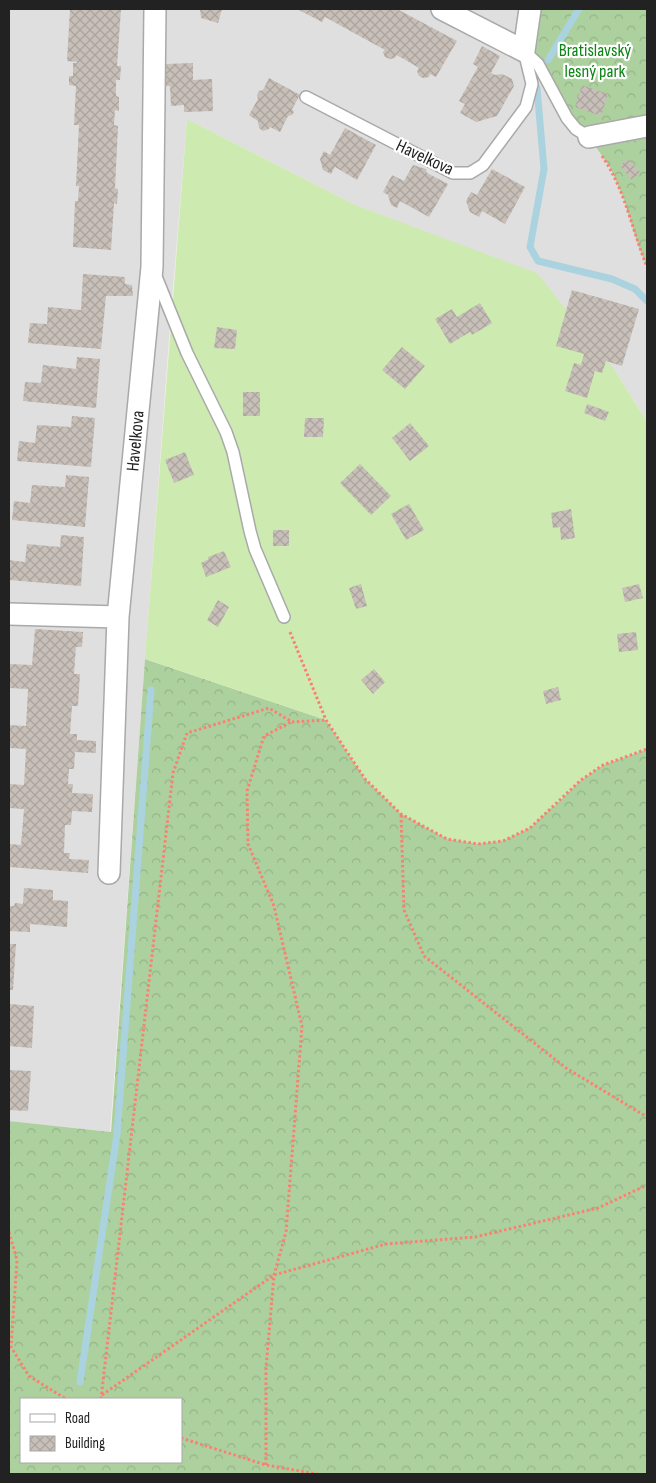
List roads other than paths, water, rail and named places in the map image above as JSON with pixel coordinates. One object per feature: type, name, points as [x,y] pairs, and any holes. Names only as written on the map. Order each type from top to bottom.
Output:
[{"type":"street","name":"Havelkova","points":[[109,873],[118,617],[152,267],[155,9]]},
{"type":"street","points":[[442,9],[524,51],[530,9]]},
{"type":"street","points":[[589,136],[647,126]]},
{"type":"street","points":[[9,614],[118,617]]},
{"type":"lane","points":[[524,51],[538,64],[567,118],[576,129],[589,136]]},
{"type":"lane","name":"Havelkova","points":[[306,97],[453,173],[470,173],[482,165],[526,107],[532,84],[524,51]]},
{"type":"lane","points":[[152,267],[187,353],[226,432],[233,452],[255,549],[284,617]]},
{"type":"waterway","points":[[548,60],[579,9]]},
{"type":"waterway","points":[[537,88],[544,169],[530,247],[538,261],[612,279],[635,289],[647,301]]},
{"type":"waterway","points":[[80,1382],[117,1134],[151,690]]},
{"type":"park label","name":"Bratislavský lesný park","points":[[595,60]]}]
